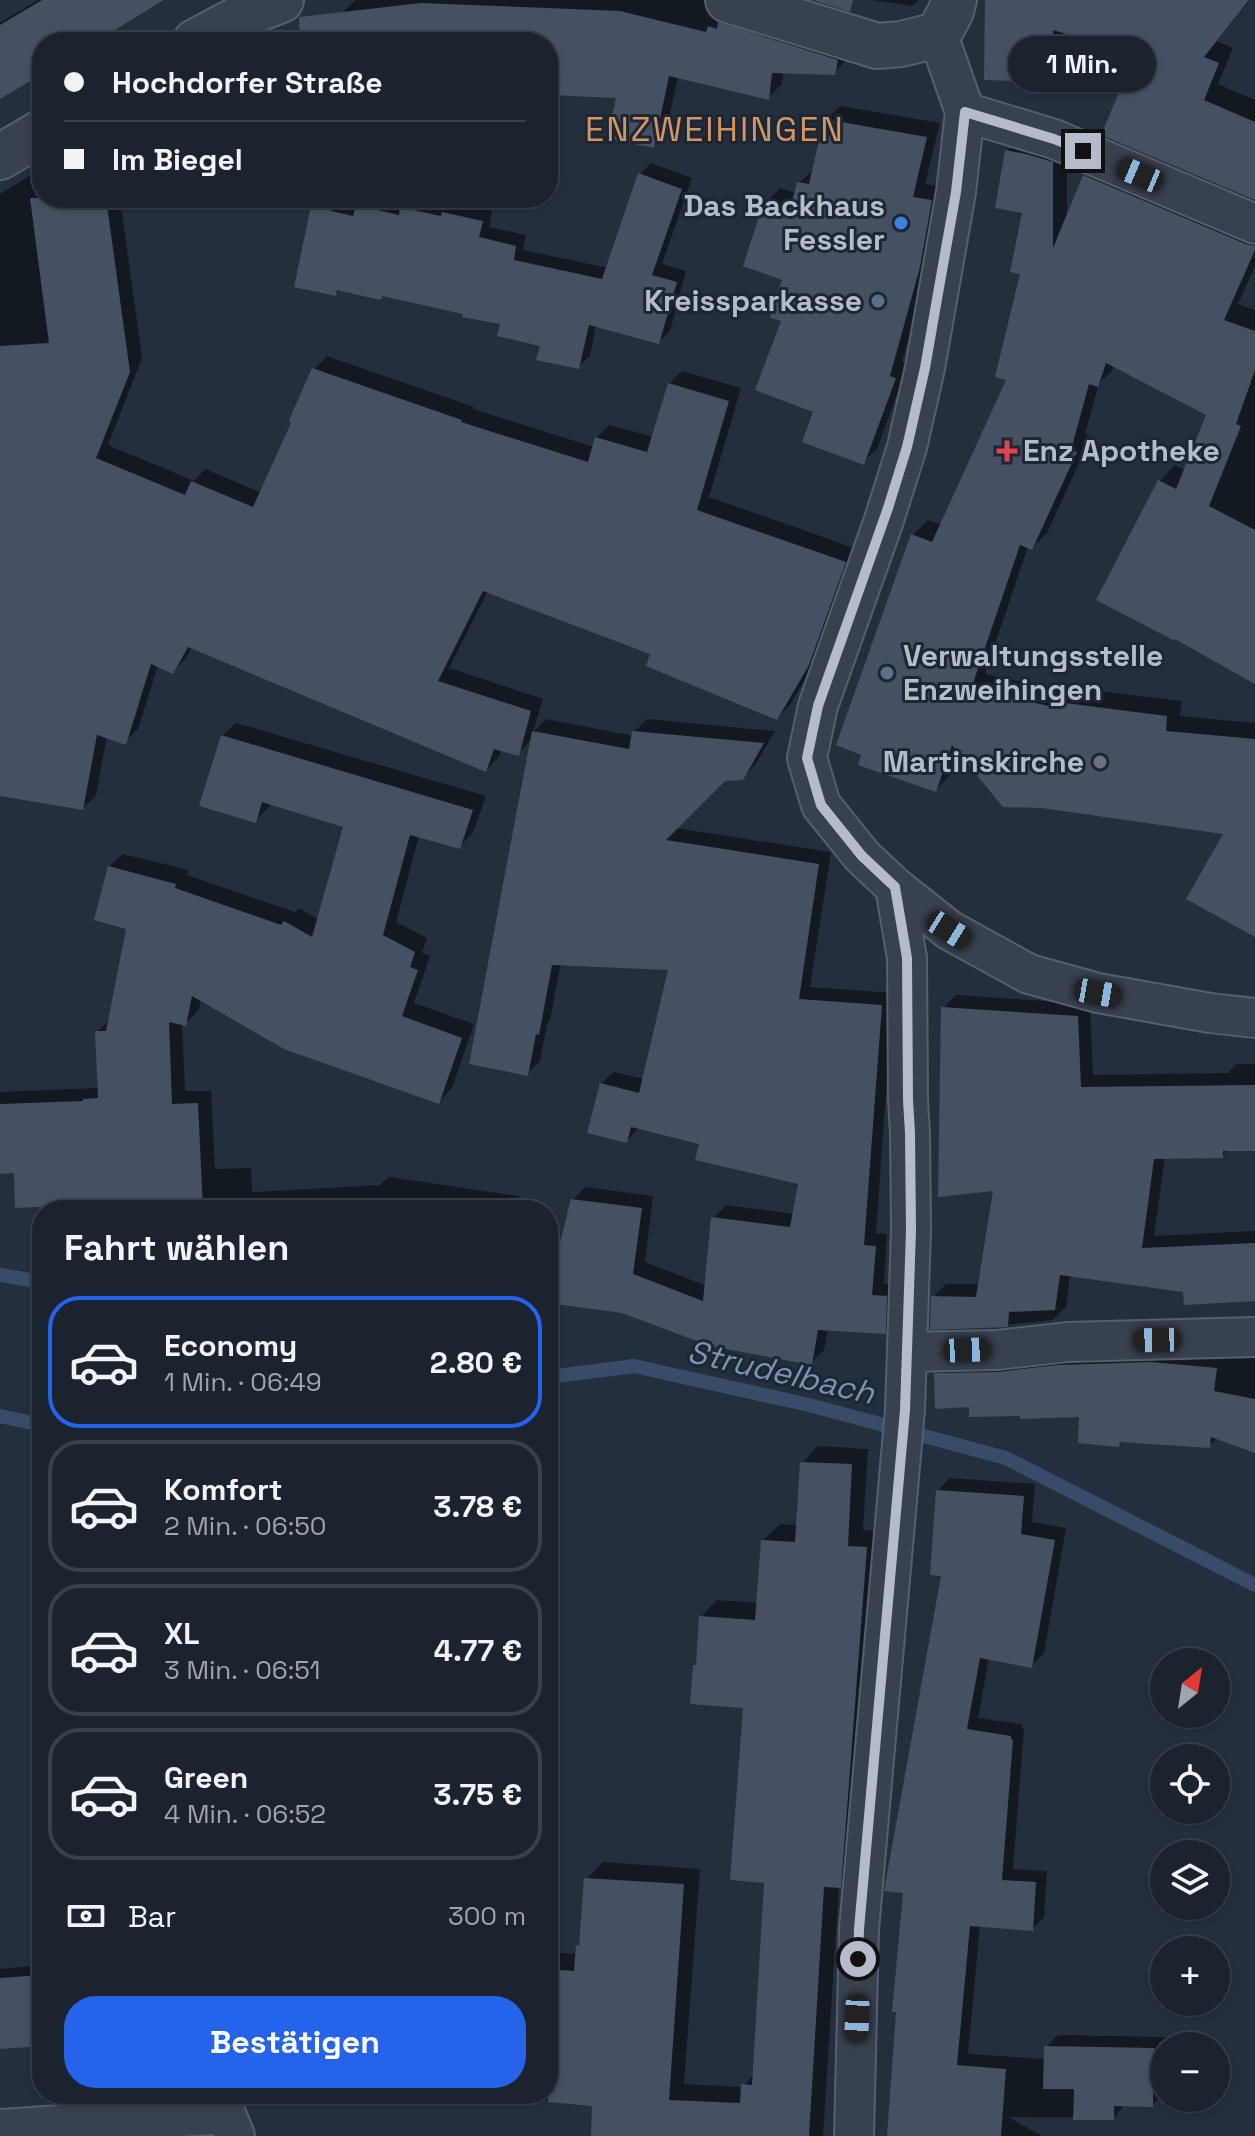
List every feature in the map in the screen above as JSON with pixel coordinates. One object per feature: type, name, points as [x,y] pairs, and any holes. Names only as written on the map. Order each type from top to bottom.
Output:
[{"type":"street","points":[[728,0],[877,46],[901,44],[946,17],[965,112],[956,192],[925,368],[907,447],[818,706],[812,732],[807,758],[821,805],[862,856],[895,887],[949,930],[1029,974],[1098,993],[1255,1018]]},
{"type":"street","points":[[212,32],[262,3]]},
{"type":"street","points":[[965,112],[1054,139],[1255,224]]},
{"type":"street","points":[[0,157],[32,138]]},
{"type":"street","points":[[854,2136],[859,1929],[905,1410],[907,1352],[911,1230],[907,958],[895,887]]},
{"type":"street","points":[[907,1352],[997,1350],[1068,1342],[1255,1337]]},
{"type":"street","points":[[0,2129],[226,2114],[235,2136]]},
{"type":"building","points":[[42,0],[164,0],[111,32],[32,32],[32,80],[0,99],[0,25]]},
{"type":"building","points":[[813,0],[853,0],[850,12]]},
{"type":"building","points":[[985,0],[1249,0],[1204,57],[1219,63],[1204,100],[1255,122],[1255,200],[1101,135],[1135,55],[1053,30],[1053,82],[984,80]]},
{"type":"building","points":[[421,3],[620,11],[706,32],[708,26],[717,29],[718,22],[838,60],[835,75],[772,73],[769,100],[669,76],[654,148],[607,138],[616,98],[558,95],[558,32],[300,32],[299,17]]},
{"type":"building","points":[[824,119],[927,137],[913,197],[932,200],[920,267],[890,376],[896,378],[864,465],[802,442],[813,412],[755,390],[781,321],[770,318],[782,280],[743,266],[764,201],[790,209],[797,182],[809,184]]},
{"type":"building","points":[[1005,150],[1053,162],[1053,248],[1083,175],[1255,246],[1224,320],[1255,331],[1255,370],[1236,424],[1241,426],[1209,506],[1255,530],[1255,684],[1175,639],[1096,600],[1158,480],[1176,489],[1206,415],[1106,363],[1098,387],[1089,384],[1071,450],[1077,452],[1032,550],[1020,545],[971,689],[1049,706],[1049,701],[1167,716],[1166,731],[1255,739],[1255,937],[1186,899],[1223,834],[1042,808],[1003,807],[952,745],[936,792],[858,765],[861,755],[836,745],[911,534],[932,542],[1006,380],[995,377],[1020,274],[1010,272],[1022,213],[995,208]]},
{"type":"building","points":[[638,173],[682,189],[652,275],[677,282],[659,344],[589,325],[579,369],[536,360],[540,346],[497,336],[500,324],[382,296],[381,300],[337,290],[336,296],[294,287],[311,208],[353,216],[355,208],[399,215],[400,208],[405,208],[483,221],[479,237],[516,246],[514,260],[602,279]]},
{"type":"building","points":[[30,198],[32,208],[107,208],[130,372],[96,458],[185,495],[191,481],[253,507],[312,368],[461,422],[588,462],[595,437],[647,452],[668,383],[729,401],[697,510],[846,562],[809,665],[777,720],[646,666],[650,654],[483,591],[438,681],[531,711],[519,756],[494,749],[486,772],[188,647],[173,674],[151,664],[126,745],[97,735],[83,810],[0,796],[0,346],[49,343]]},
{"type":"building","points":[[532,731],[629,749],[632,731],[764,743],[743,780],[725,781],[666,840],[819,864],[799,999],[882,1005],[864,1245],[876,1246],[872,1295],[887,1296],[886,1334],[818,1330],[812,1365],[710,1346],[622,1313],[558,1304],[558,1251],[571,1199],[642,1208],[633,1274],[703,1301],[711,1217],[790,1227],[798,1184],[695,1160],[699,1144],[631,1127],[627,1143],[587,1133],[600,1083],[639,1093],[668,970],[552,965],[528,1076],[469,1064]]},
{"type":"building","points":[[221,735],[473,810],[460,849],[410,835],[383,935],[415,952],[410,967],[418,970],[402,1016],[462,1038],[439,1104],[284,1049],[192,996],[186,1026],[169,1022],[172,1104],[198,1103],[203,1200],[32,1200],[32,1207],[15,1208],[14,1173],[0,1174],[0,1104],[98,1098],[95,1031],[106,1031],[126,929],[94,920],[108,866],[176,884],[175,888],[281,925],[284,921],[312,937],[343,827],[262,802],[256,823],[199,806]]},
{"type":"building","points":[[941,1007],[1078,1016],[1081,1087],[1255,1085],[1255,1151],[1223,1151],[1223,1158],[1154,1159],[1142,1248],[1255,1243],[1255,1301],[1184,1305],[1183,1292],[1060,1275],[1055,1310],[1009,1312],[1008,1327],[930,1330],[931,1296],[976,1297],[993,1191],[938,1197]]},
{"type":"building","points":[[1151,1362],[1217,1368],[1214,1391],[1255,1399],[1255,1453],[1211,1437],[1210,1448],[1120,1442],[1119,1447],[1078,1443],[1079,1417],[969,1417],[969,1407],[935,1409],[934,1373]]},
{"type":"building","points":[[800,1462],[852,1464],[848,1546],[867,1547],[841,1888],[824,1887],[809,2136],[591,2136],[592,2106],[558,2103],[558,1970],[574,1971],[584,1878],[684,1884],[669,2100],[740,2103],[741,2084],[752,2085],[764,1883],[730,1880],[743,1708],[690,1704],[693,1665],[696,1665],[699,1616],[755,1620],[761,1540],[795,1542]]},
{"type":"building","points":[[936,1490],[1024,1496],[1021,1534],[1055,1540],[1032,1668],[980,1658],[967,1729],[1011,1736],[1013,1740],[1002,1880],[1036,1882],[1033,1931],[970,1926],[957,2065],[1006,2069],[1001,2136],[887,2136],[896,2012],[892,2012],[903,1893],[884,1891],[941,1576],[930,1575]]},
{"type":"building","points":[[32,1976],[32,2047],[0,2049],[0,1978]]},
{"type":"building","points":[[1044,2046],[1150,2048],[1150,2107],[1114,2106],[1114,2120],[1073,2120],[1074,2089],[1043,2089]]},
{"type":"waterway","points":[[0,1275],[32,1280]]},
{"type":"waterway","name":"Strudelbach","points":[[558,1376],[634,1366],[809,1405],[1006,1458],[1255,1585]]},
{"type":"waterway","name":"Strudelbach","points":[[0,1416],[32,1423]]},
{"type":"place","name":"Das Backhaus Fessler","points":[[901,223]]},
{"type":"place","name":"Kreissparkasse","points":[[878,301]]},
{"type":"place","name":"Enz Apotheke","points":[[1007,451]]},
{"type":"place","name":"Verwaltungsstelle Enzweihingen","points":[[887,673]]},
{"type":"place","name":"Martinskirche","points":[[1100,762]]},
{"type":"district","name":"ENZWEIHINGEN","points":[[715,129]]},
{"type":"route","points":[[858,1959],[905,1410],[911,1230],[907,958],[895,887],[862,856],[821,805],[807,758],[818,706],[907,447],[925,368],[956,192],[965,112],[1083,151]]}]
